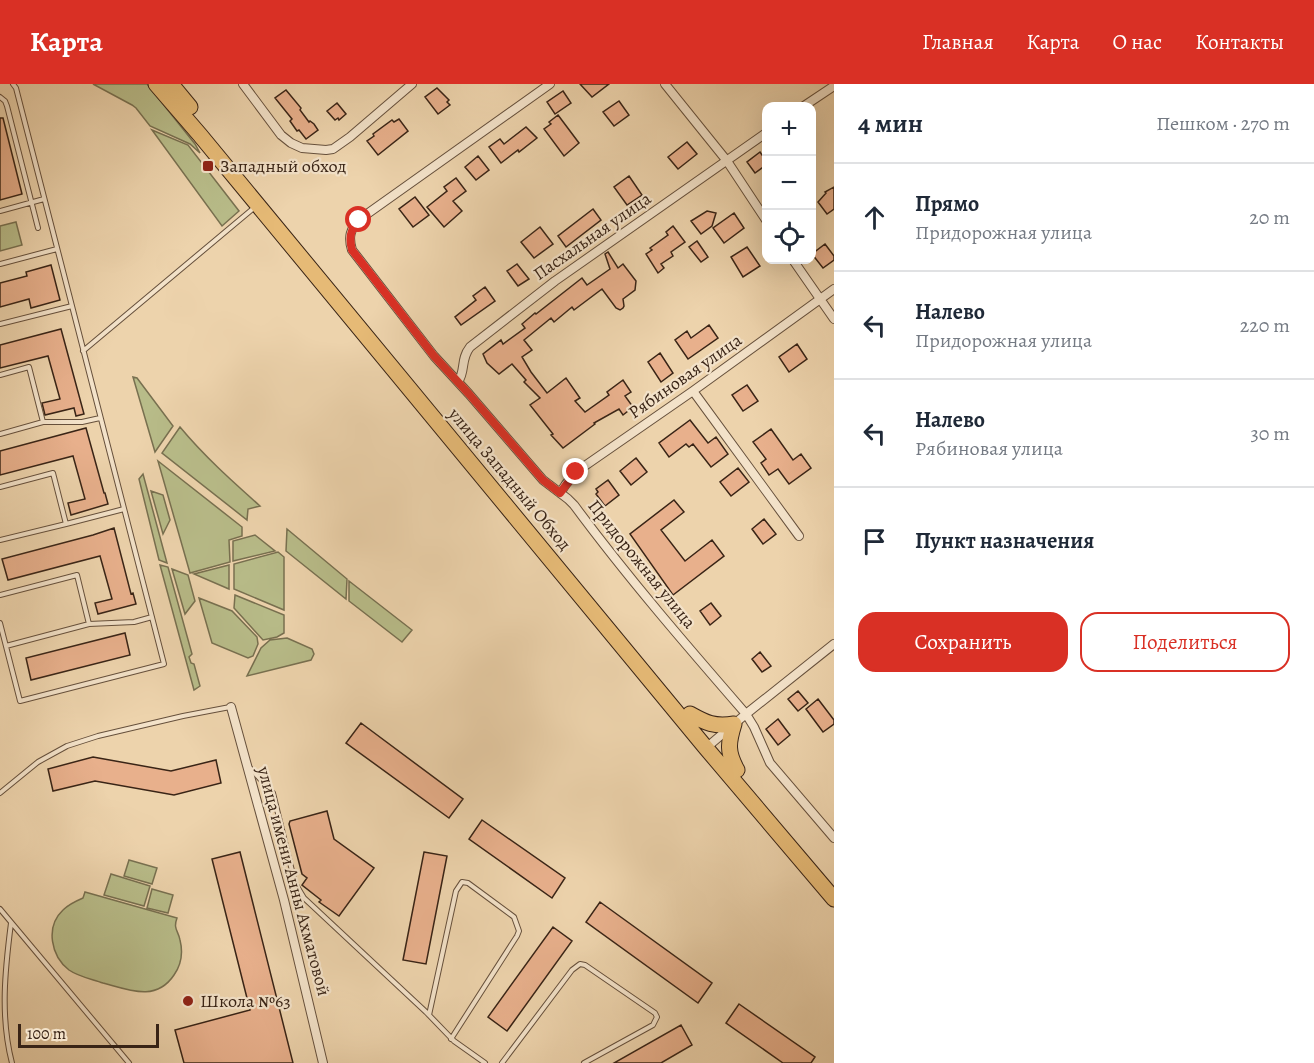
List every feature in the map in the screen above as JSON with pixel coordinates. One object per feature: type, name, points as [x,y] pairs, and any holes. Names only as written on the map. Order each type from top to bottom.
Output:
[{"type":"highway","name":"улица Западный Обход","points":[[156,84],[710,745],[834,899]]},
{"type":"highway","name":"улица Западный Обход","points":[[171,84],[280,220],[690,714],[710,745],[737,770],[834,883]]},
{"type":"highway","points":[[690,714],[711,724],[724,726],[740,719]]},
{"type":"highway","points":[[737,770],[731,759],[729,743],[740,719]]},
{"type":"street","points":[[243,84],[281,135],[291,144],[302,148],[326,150],[350,137],[412,84]]},
{"type":"street","name":"Придорожная улица","points":[[550,84],[360,219],[350,233],[352,250],[434,356],[543,480],[574,505],[740,719],[754,727],[770,763],[834,838]]},
{"type":"street","points":[[665,84],[727,161],[762,214]]},
{"type":"street","points":[[810,102],[834,86]]},
{"type":"street","name":"Пасхальная улица","points":[[458,382],[465,353],[471,347],[555,281],[762,136]]},
{"type":"street","points":[[796,264],[834,319]]},
{"type":"street","name":"Рябиновая улица","points":[[560,493],[576,472],[834,290]]},
{"type":"street","points":[[693,391],[799,536]]},
{"type":"street","points":[[710,745],[833,647]]},
{"type":"street","name":"улица имени Анны Ахматовой","points":[[231,707],[284,900],[323,1063]]},
{"type":"lane","points":[[0,624],[20,701],[164,664],[16,88],[13,84]]},
{"type":"lane","points":[[0,97],[7,106],[38,228]]},
{"type":"lane","points":[[0,211],[44,200]]},
{"type":"lane","points":[[83,351],[258,205]]},
{"type":"lane","points":[[0,264],[57,249]]},
{"type":"lane","points":[[0,324],[72,306]]},
{"type":"lane","points":[[0,375],[29,368],[44,422]]},
{"type":"lane","points":[[0,434],[44,422],[82,422],[100,418]]},
{"type":"lane","points":[[0,487],[53,473],[66,524]]},
{"type":"lane","points":[[0,540],[124,509]]},
{"type":"lane","points":[[0,595],[77,575],[89,624]]},
{"type":"lane","points":[[6,646],[89,624],[134,622],[152,617]]},
{"type":"lane","points":[[0,793],[38,762],[67,746],[183,716],[231,707]]},
{"type":"lane","points":[[247,765],[273,793],[295,884],[303,898],[429,1015],[451,1039],[485,1063]]},
{"type":"lane","points":[[429,1015],[456,891],[462,882],[468,883],[514,917],[519,931],[451,1039]]},
{"type":"lane","points":[[0,909],[129,1063]]},
{"type":"lane","points":[[11,922],[5,966],[3,1013],[6,1044],[12,1063]]},
{"type":"lane","points":[[502,1063],[572,970],[580,964],[585,965],[655,1013],[657,1017],[653,1025],[584,1063]]},
{"type":"green space","points":[[93,84],[147,84],[200,153],[190,144],[150,126],[132,105]]},
{"type":"green space","points":[[152,130],[188,145],[239,211],[222,226]]},
{"type":"green space","points":[[16,222],[22,245],[0,251],[0,226]]},
{"type":"green space","points":[[133,377],[137,378],[173,426],[155,452]]},
{"type":"green space","points":[[180,427],[208,458],[260,506],[248,509],[247,520],[162,453]]},
{"type":"green space","points":[[158,461],[242,527],[242,536],[229,540],[230,562],[190,573]]},
{"type":"green space","points":[[143,474],[167,563],[159,560],[139,479]]},
{"type":"green space","points":[[151,491],[163,495],[170,520],[163,534]]},
{"type":"green space","points":[[287,529],[347,579],[346,599],[286,551]]},
{"type":"green space","points":[[255,535],[275,551],[233,561],[233,541]]},
{"type":"green space","points":[[278,552],[284,557],[284,610],[234,589],[234,564]]},
{"type":"green space","points":[[160,565],[168,567],[192,654],[189,657],[191,663],[194,664],[200,686],[194,690]]},
{"type":"green space","points":[[229,565],[229,589],[194,574]]},
{"type":"green space","points":[[172,569],[188,575],[195,601],[185,614]]},
{"type":"green space","points":[[349,581],[412,630],[402,642],[349,601]]},
{"type":"green space","points":[[235,595],[284,615],[284,633],[263,640],[234,608]]},
{"type":"green space","points":[[199,598],[232,611],[257,637],[258,644],[253,656],[248,658],[212,643]]},
{"type":"green space","points":[[287,638],[312,649],[314,654],[311,660],[247,676],[261,648],[270,640]]},
{"type":"green space","points":[[129,860],[157,868],[152,884],[124,876]]},
{"type":"green space","points":[[111,874],[150,886],[144,906],[104,895]]},
{"type":"green space","points":[[152,889],[173,895],[168,913],[147,908]]},
{"type":"green space","points":[[85,892],[177,918],[176,927],[181,945],[181,958],[174,975],[167,983],[159,989],[132,991],[81,976],[63,964],[52,941],[54,925],[63,910],[83,898]]},
{"type":"building","points":[[580,84],[609,84],[592,97]]},
{"type":"building","points":[[437,88],[449,100],[447,102],[450,105],[438,114],[425,97]]},
{"type":"building","points":[[286,90],[309,122],[314,124],[318,130],[306,139],[299,130],[297,131],[290,121],[292,119],[275,98]]},
{"type":"building","points":[[563,91],[571,103],[555,114],[547,102]]},
{"type":"building","points":[[619,101],[629,115],[614,126],[603,112]]},
{"type":"building","points":[[337,103],[346,114],[339,120],[338,118],[335,120],[327,111]]},
{"type":"building","points":[[558,115],[579,143],[564,156],[544,129]]},
{"type":"building","points":[[0,118],[3,118],[22,194],[0,200]]},
{"type":"building","points":[[399,119],[408,131],[378,155],[367,141],[392,120],[394,122]]},
{"type":"building","points":[[526,127],[537,138],[501,163],[489,147],[500,139],[504,144]]},
{"type":"building","points":[[687,142],[697,154],[678,169],[668,157]]},
{"type":"building","points":[[760,152],[762,155],[762,168],[755,173],[747,162]]},
{"type":"building","points":[[478,156],[489,170],[476,180],[465,167]]},
{"type":"building","points":[[629,176],[642,195],[627,205],[614,187]]},
{"type":"building","points":[[456,178],[466,191],[453,201],[462,211],[444,227],[427,207],[447,191],[444,187]]},
{"type":"building","points":[[834,187],[834,209],[827,214],[818,202],[825,192]]},
{"type":"building","points":[[415,197],[429,215],[413,227],[399,209]]},
{"type":"building","points":[[593,209],[601,220],[566,247],[558,236]]},
{"type":"building","points":[[707,211],[716,213],[712,226],[701,234],[691,221]]},
{"type":"building","points":[[734,213],[744,228],[724,243],[713,228]]},
{"type":"building","points":[[673,226],[685,242],[671,252],[673,256],[661,264],[664,268],[658,273],[646,254],[652,250],[650,248],[668,235],[666,232]]},
{"type":"building","points":[[540,227],[553,244],[534,258],[521,242]]},
{"type":"building","points":[[697,241],[708,257],[701,262],[689,247]]},
{"type":"building","points":[[825,244],[834,256],[834,260],[823,268],[816,259],[816,251]]},
{"type":"building","points":[[747,247],[760,266],[743,277],[731,257]]},
{"type":"building","points":[[608,252],[618,268],[623,264],[636,281],[635,290],[623,299],[623,308],[620,310],[616,308],[602,289],[574,310],[572,307],[554,322],[551,318],[524,340],[532,350],[522,357],[547,393],[566,378],[580,398],[575,401],[585,412],[609,395],[607,392],[623,380],[631,392],[625,396],[633,407],[623,415],[619,409],[594,423],[563,448],[530,405],[540,398],[524,382],[526,380],[512,364],[499,374],[487,363],[483,354],[501,340],[503,344],[525,328],[522,324],[582,278],[587,285],[610,269],[605,254]]},
{"type":"building","points":[[517,264],[529,279],[518,286],[507,271]]},
{"type":"building","points":[[51,265],[60,300],[31,308],[29,299],[0,307],[0,283],[27,276],[26,272]]},
{"type":"building","points":[[485,287],[495,301],[461,325],[455,317],[476,300],[473,296]]},
{"type":"building","points":[[709,325],[718,338],[688,359],[675,340],[687,331],[691,338]]},
{"type":"building","points":[[61,329],[84,414],[76,416],[74,408],[45,415],[42,403],[60,399],[48,356],[0,368],[0,345]]},
{"type":"building","points":[[797,344],[807,359],[789,372],[779,357]]},
{"type":"building","points":[[660,353],[673,373],[661,382],[648,362]]},
{"type":"building","points":[[747,385],[758,401],[743,411],[732,395]]},
{"type":"building","points":[[690,420],[708,443],[716,437],[728,454],[711,467],[693,444],[689,447],[686,444],[669,457],[659,443]]},
{"type":"building","points":[[86,428],[108,504],[71,515],[68,503],[85,499],[73,456],[0,475],[0,451]]},
{"type":"building","points":[[771,429],[793,460],[801,454],[811,468],[789,484],[778,469],[769,475],[761,463],[766,459],[753,442]]},
{"type":"building","points":[[636,458],[647,472],[631,485],[620,471]]},
{"type":"building","points":[[738,468],[749,482],[731,496],[720,482]]},
{"type":"building","points":[[608,480],[619,495],[605,506],[596,494],[598,492],[596,489]]},
{"type":"building","points":[[674,500],[684,512],[661,530],[685,561],[712,540],[724,556],[673,595],[630,534]]},
{"type":"building","points":[[764,519],[776,534],[763,544],[752,529]]},
{"type":"building","points":[[114,528],[131,594],[133,593],[136,604],[98,614],[95,603],[112,599],[100,556],[8,580],[2,559]]},
{"type":"building","points":[[711,603],[721,616],[710,625],[700,611]]},
{"type":"building","points":[[125,633],[130,655],[31,680],[26,658]]},
{"type":"building","points":[[760,652],[771,666],[762,672],[752,659]]},
{"type":"building","points":[[798,691],[808,703],[798,711],[788,699]]},
{"type":"building","points":[[818,699],[834,720],[834,724],[823,732],[806,709]]},
{"type":"building","points":[[778,719],[790,735],[778,745],[766,729]]},
{"type":"building","points":[[361,723],[463,799],[449,818],[346,743]]},
{"type":"building","points":[[93,757],[171,771],[216,760],[221,783],[174,795],[95,781],[53,791],[48,769]]},
{"type":"building","points":[[327,811],[334,839],[374,868],[339,916],[319,902],[321,900],[302,885],[307,878],[302,874],[289,824],[290,821]]},
{"type":"building","points":[[482,820],[565,878],[552,898],[469,839]]},
{"type":"building","points":[[240,852],[293,1063],[184,1063],[175,1030],[250,1010],[212,859]]},
{"type":"building","points":[[424,852],[447,856],[426,964],[403,960]]},
{"type":"building","points":[[600,902],[712,983],[698,1003],[586,922]]},
{"type":"building","points":[[553,927],[572,941],[507,1031],[488,1017]]},
{"type":"building","points":[[739,1004],[815,1057],[811,1063],[783,1063],[726,1023]]},
{"type":"building","points":[[681,1025],[692,1045],[661,1063],[614,1063]]},
{"type":"place","name":"Западный обход","points":[[208,166]]},
{"type":"place","name":"Школа №63","points":[[188,1001]]},
{"type":"route","points":[[359,220],[350,233],[352,250],[434,356],[551,487],[560,493],[576,472]]}]
